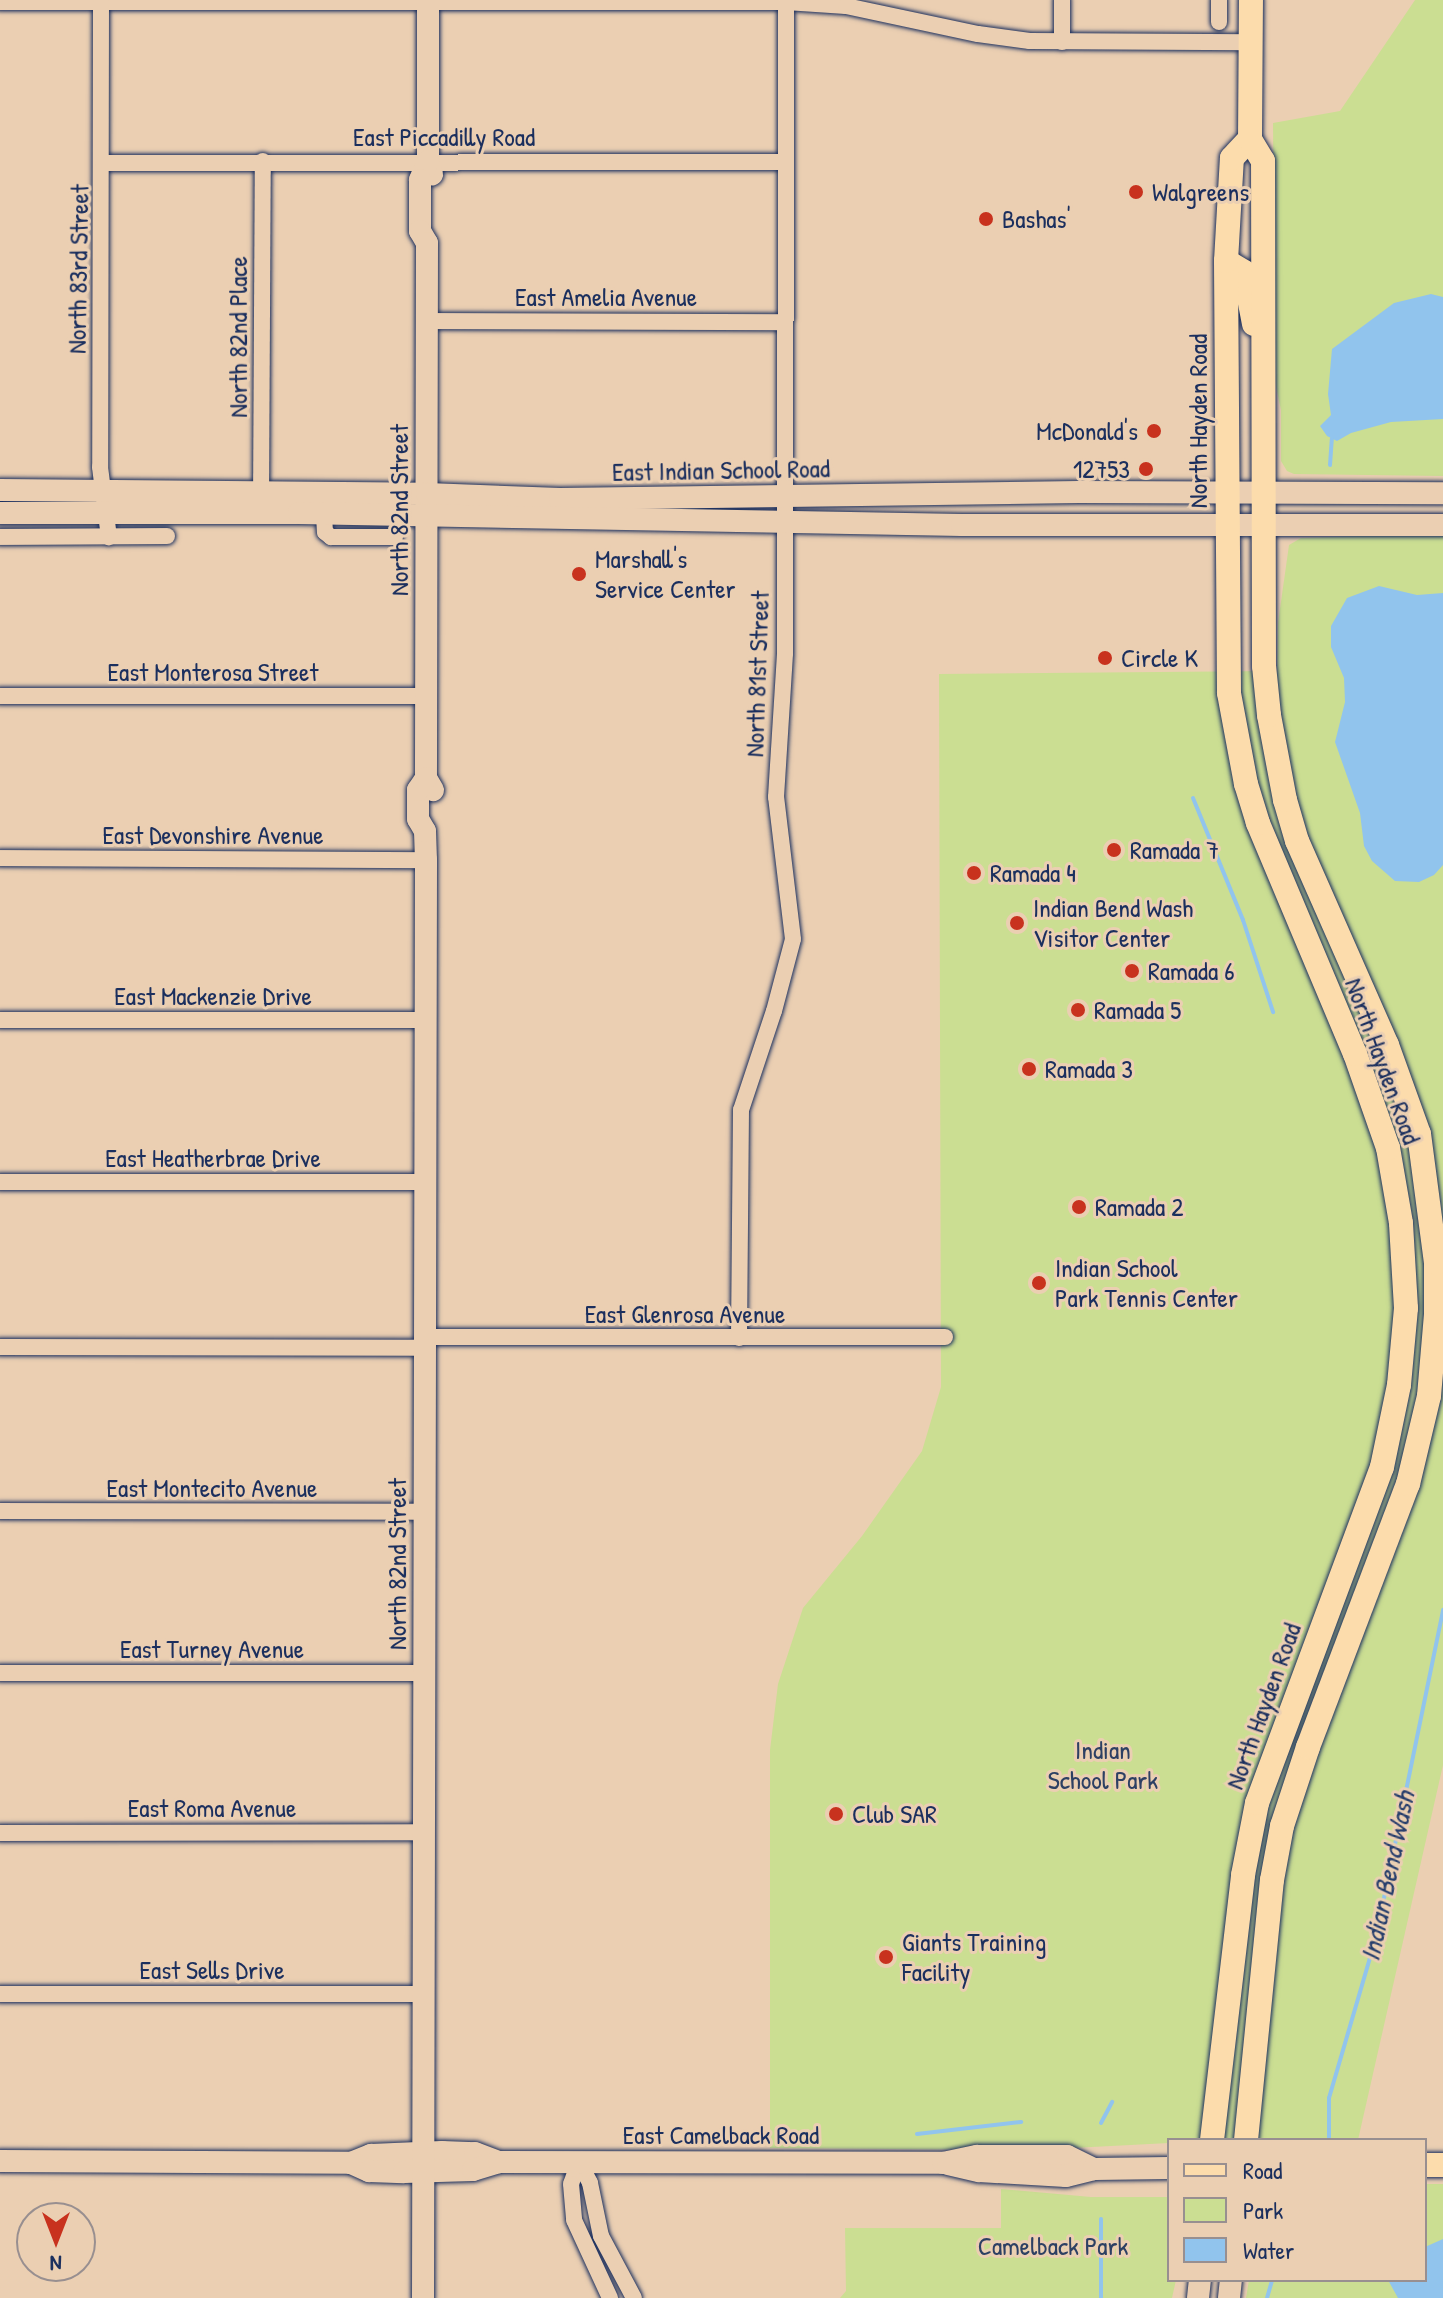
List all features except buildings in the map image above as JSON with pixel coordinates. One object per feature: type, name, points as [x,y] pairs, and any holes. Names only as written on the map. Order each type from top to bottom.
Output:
[{"type":"main road","name":"North Hayden Road","points":[[1246,2138],[1272,1880],[1282,1826],[1412,1472],[1431,1385],[1436,1315],[1436,1263],[1419,1134],[1387,1045],[1297,841],[1283,791],[1264,666],[1263,161],[1250,139],[1251,0]]},
{"type":"main road","name":"North 82nd Street","points":[[423,2298],[425,831],[433,818],[433,789],[426,778],[428,321],[427,243],[420,231],[420,180],[428,161],[428,1]]},
{"type":"main road","name":"North Hayden Road","points":[[1212,2138],[1243,1875],[1257,1803],[1382,1467],[1399,1385],[1406,1308],[1398,1199],[1379,1120],[1355,1054],[1272,862],[1246,784],[1228,681],[1226,261],[1232,158],[1250,139]]},
{"type":"main road","points":[[1226,261],[1244,272],[1250,312],[1265,361]]},
{"type":"main road","name":"East Indian School Road","points":[[0,490],[104,502]]},
{"type":"main road","name":"East Indian School Road","points":[[784,508],[1225,492],[1443,493]]},
{"type":"main road","name":"East Indian School Road","points":[[261,502],[324,514],[427,505],[560,499],[784,508],[976,525],[1443,525]]},
{"type":"main road","name":"East Indian School Road","points":[[0,513],[104,502],[427,505]]},
{"type":"main road","name":"East Camelback Road","points":[[0,2161],[351,2163],[371,2155],[424,2162],[475,2153],[499,2162],[943,2163],[977,2156],[1067,2156],[1094,2169],[1167,2168]]},
{"type":"street","points":[[1062,0],[1062,42]]},
{"type":"street","points":[[1219,0],[1219,22]]},
{"type":"street","points":[[0,2],[786,2],[846,6],[978,34],[1062,42],[1251,42]]},
{"type":"street","name":"North 83rd Street","points":[[101,2],[104,502],[109,537]]},
{"type":"street","name":"North 81st Street","points":[[739,1338],[741,1110],[774,1011],[793,939],[776,797],[785,682],[786,2]]},
{"type":"street","name":"North 82nd Place","points":[[261,502],[263,161]]},
{"type":"street","name":"East Piccadilly Road","points":[[103,163],[785,162]]},
{"type":"street","name":"East Amelia Avenue","points":[[428,321],[785,322]]},
{"type":"street","points":[[324,514],[325,532],[331,537],[395,537]]},
{"type":"street","points":[[0,537],[167,536]]},
{"type":"street","name":"East Monterosa Street","points":[[0,696],[426,696]]},
{"type":"street","name":"East Devonshire Avenue","points":[[0,858],[426,860]]},
{"type":"street","name":"East Mackenzie Drive","points":[[0,1020],[426,1020]]},
{"type":"street","name":"East Heatherbrae Drive","points":[[0,1182],[425,1182]]},
{"type":"street","name":"East Glenrosa Avenue","points":[[0,1347],[945,1337]]},
{"type":"street","name":"East Montecito Avenue","points":[[0,1511],[425,1512]]},
{"type":"street","name":"East Turney Avenue","points":[[0,1673],[424,1673]]},
{"type":"street","name":"East Roma Avenue","points":[[0,1833],[424,1832]]},
{"type":"street","name":"East Sells Drive","points":[[0,1994],[424,1994]]},
{"type":"street","points":[[579,2162],[571,2184],[574,2220],[610,2298]]},
{"type":"street","points":[[579,2162],[590,2183],[601,2236],[634,2298]]},
{"type":"green space","points":[[1415,0],[1443,0],[1443,476],[1294,474],[1287,471],[1281,461],[1281,410],[1275,382],[1273,123],[1340,111]]},
{"type":"green space","name":"Indian School Park","points":[[1443,533],[1443,1765],[1358,2138],[1167,2138],[1167,2143],[1034,2150],[770,2148],[770,1750],[778,1684],[803,1608],[862,1536],[922,1451],[941,1387],[939,674],[1277,671],[1278,623],[1289,545],[1301,538]]},
{"type":"green space","points":[[1427,2184],[1443,2184],[1443,2298],[1246,2298],[1249,2282],[1427,2282]]},
{"type":"green space","name":"Camelback Park","points":[[1001,2189],[1091,2197],[1167,2197],[1167,2282],[1176,2282],[1172,2298],[840,2298],[846,2291],[845,2228],[1001,2228]]},
{"type":"water","points":[[1431,294],[1443,297],[1443,419],[1391,422],[1351,433],[1337,441],[1327,436],[1320,426],[1331,415],[1328,394],[1332,349],[1394,303]]},
{"type":"water","points":[[1379,586],[1417,595],[1443,593],[1443,865],[1434,875],[1419,882],[1395,881],[1372,861],[1364,846],[1360,813],[1335,742],[1345,702],[1344,678],[1331,647],[1331,626],[1347,598]]},
{"type":"water","points":[[1443,2239],[1443,2298],[1398,2298],[1389,2282],[1427,2282],[1427,2246]]},
{"type":"waterway","points":[[1330,465],[1332,439]]},
{"type":"waterway","points":[[1193,798],[1243,920],[1273,1012]]},
{"type":"waterway","name":"Indian Bend Wash","points":[[1329,2138],[1329,2098],[1376,1937],[1443,1610]]},
{"type":"waterway","points":[[1101,2123],[1112,2102]]},
{"type":"waterway","points":[[917,2134],[1021,2122]]},
{"type":"waterway","points":[[1101,2219],[1101,2298]]},
{"type":"waterway","name":"Indian Bend Wash","points":[[1267,2298],[1271,2282]]},
{"type":"place","name":"Walgreens","points":[[1136,192]]},
{"type":"place","name":"Bashas'","points":[[986,219]]},
{"type":"place","name":"McDonald's","points":[[1154,431]]},
{"type":"place","name":"12753","points":[[1146,469]]},
{"type":"place","name":"Marshall's Service Center","points":[[579,574]]},
{"type":"place","name":"Circle K","points":[[1105,658]]},
{"type":"place","name":"Ramada 7","points":[[1114,850]]},
{"type":"place","name":"Ramada 4","points":[[974,873]]},
{"type":"place","name":"Indian Bend Wash Visitor Center","points":[[1017,923]]},
{"type":"place","name":"Ramada 6","points":[[1132,971]]},
{"type":"place","name":"Ramada 5","points":[[1078,1010]]},
{"type":"place","name":"Ramada 3","points":[[1029,1069]]},
{"type":"place","name":"Ramada 2","points":[[1079,1207]]},
{"type":"place","name":"Indian School Park Tennis Center","points":[[1039,1283]]},
{"type":"place","name":"Club SAR","points":[[836,1814]]},
{"type":"place","name":"Giants Training Facility","points":[[886,1957]]}]
